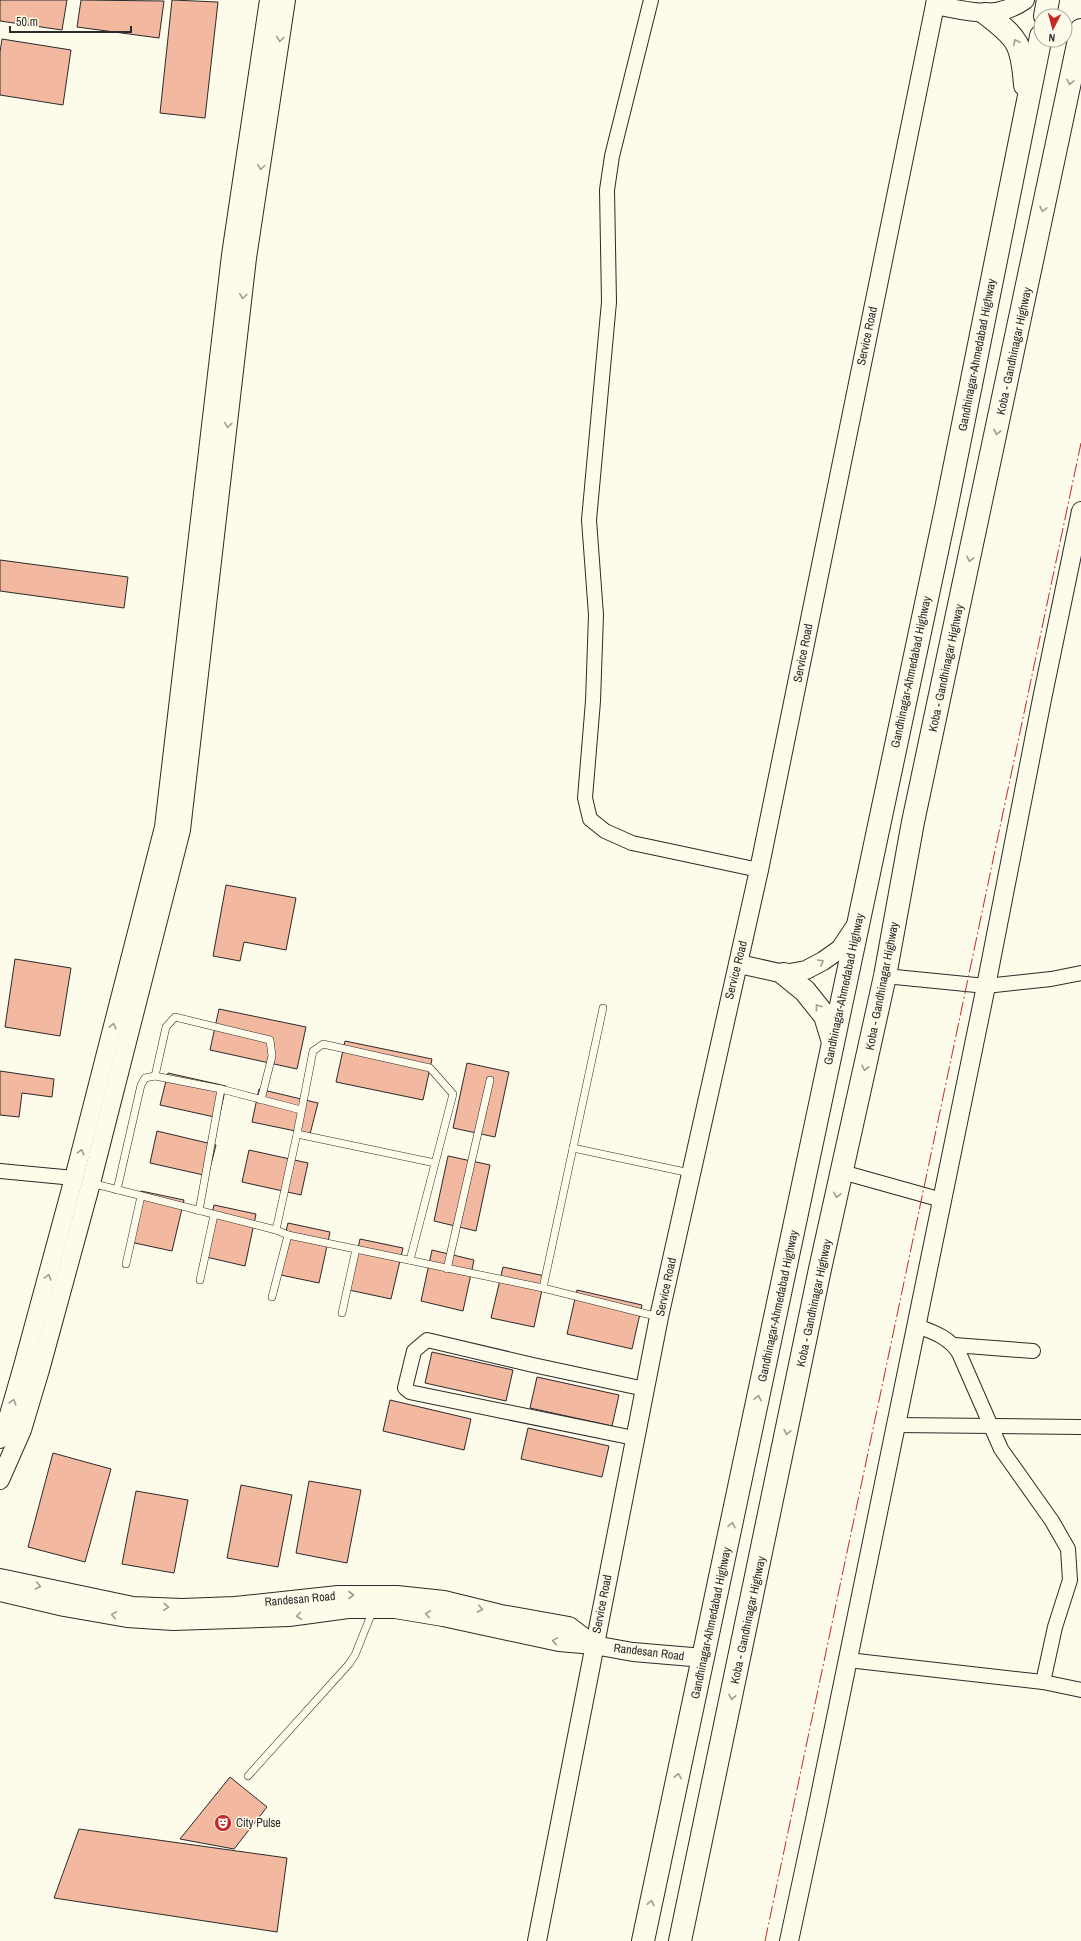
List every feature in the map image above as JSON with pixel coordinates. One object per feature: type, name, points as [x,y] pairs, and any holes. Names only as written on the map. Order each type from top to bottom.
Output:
[{"type":"main road","points":[[986,14],[1007,30],[1018,44],[1024,63],[1027,108]]},
{"type":"main road","name":"Koba - Gandhinagar Highway","points":[[680,1941],[842,1172],[885,976],[913,822],[1081,30]]},
{"type":"main road","name":"Gandhinagar-Ahmedabad Highway","points":[[643,1941],[946,509],[1039,48]]},
{"type":"main road","points":[[784,974],[805,991],[825,1016],[833,1043]]},
{"type":"street","points":[[0,1480],[22,1430],[83,1181],[164,827],[231,255],[269,0]]},
{"type":"street","points":[[0,1439],[6,1425],[83,1181],[181,830],[247,258],[286,0]]},
{"type":"street","points":[[651,0],[612,156],[607,190],[609,302],[589,520],[596,615],[593,701],[585,798],[590,819],[605,831],[632,843],[759,870]]},
{"type":"street","points":[[935,2],[986,14],[1002,12],[1016,6],[1024,0]]},
{"type":"street","name":"Service Road","points":[[537,1941],[634,1438],[727,1008],[739,964],[759,870],[935,2]]},
{"type":"street","points":[[789,1941],[917,1326],[1081,511]]},
{"type":"street","points":[[739,964],[784,974],[806,970],[823,961],[840,949],[859,921]]},
{"type":"street","points":[[885,976],[986,986],[1052,979],[1081,973]]},
{"type":"street","points":[[0,1171],[83,1181]]},
{"type":"street","points":[[842,1172],[942,1200]]},
{"type":"street","points":[[917,1326],[942,1336],[954,1345],[960,1353],[1001,1449],[1052,1521],[1068,1549],[1070,1580],[1055,1627],[1044,1682]]},
{"type":"street","points":[[634,1438],[414,1393],[405,1388],[406,1382],[414,1351],[427,1340],[526,1364],[645,1389]]},
{"type":"street","points":[[954,1345],[1033,1351]]},
{"type":"street","points":[[896,1425],[1081,1427]]},
{"type":"street","name":"Randesan Road","points":[[0,1578],[133,1606],[182,1608],[234,1606],[338,1595],[396,1595],[444,1600],[501,1614],[569,1626],[594,1644]]},
{"type":"street","name":"Randesan Road","points":[[0,1592],[127,1618],[173,1621],[289,1617],[348,1610],[395,1609],[443,1616],[559,1642],[594,1644],[633,1652],[704,1658]]},
{"type":"street","points":[[848,1660],[1044,1682],[1081,1690]]},
{"type":"lane","points":[[543,1288],[603,1008]]},
{"type":"lane","points":[[155,1076],[166,1027],[175,1017],[270,1040],[272,1056],[261,1100]]},
{"type":"lane","points":[[276,1230],[313,1051],[323,1044],[430,1068],[453,1094],[410,1260]]},
{"type":"lane","points":[[117,1190],[141,1085],[145,1078],[155,1076],[221,1089],[301,1110]]},
{"type":"lane","points":[[447,1269],[490,1080]]},
{"type":"lane","points":[[200,1211],[221,1089]]},
{"type":"lane","points":[[297,1134],[435,1163]]},
{"type":"lane","points":[[573,1148],[691,1173]]},
{"type":"lane","points":[[83,1181],[276,1230],[288,1235],[543,1288],[659,1317]]},
{"type":"lane","points":[[126,1264],[141,1196]]},
{"type":"lane","points":[[200,1280],[214,1215]]},
{"type":"lane","points":[[272,1297],[288,1235]]},
{"type":"lane","points":[[342,1313],[356,1249]]},
{"type":"lane","points":[[248,1776],[349,1664],[355,1655],[373,1609]]},
{"type":"building","points":[[0,0],[67,0],[62,30],[0,21]]},
{"type":"building","points":[[81,0],[164,1],[159,38],[77,27]]},
{"type":"building","points":[[172,0],[218,2],[205,118],[160,113]]},
{"type":"building","points":[[2,39],[71,50],[63,105],[0,95],[0,52]]},
{"type":"building","points":[[0,560],[128,577],[124,608],[0,591]]},
{"type":"building","points":[[226,885],[296,898],[286,950],[244,942],[240,961],[213,956]]},
{"type":"building","points":[[15,959],[71,968],[60,1036],[5,1027]]},
{"type":"building","points":[[219,1009],[306,1027],[297,1069],[210,1050]]},
{"type":"building","points":[[345,1041],[432,1059],[423,1100],[336,1082]]},
{"type":"building","points":[[467,1063],[509,1072],[495,1137],[453,1128]]},
{"type":"building","points":[[0,1071],[54,1079],[52,1097],[22,1093],[19,1117],[0,1115]]},
{"type":"building","points":[[168,1073],[226,1086],[219,1118],[160,1105]]},
{"type":"building","points":[[259,1089],[318,1103],[310,1134],[252,1122]]},
{"type":"building","points":[[157,1131],[216,1145],[208,1176],[150,1163]]},
{"type":"building","points":[[249,1150],[308,1163],[301,1195],[242,1182]]},
{"type":"building","points":[[448,1156],[490,1165],[476,1231],[434,1221]]},
{"type":"building","points":[[141,1191],[184,1200],[172,1251],[130,1242]]},
{"type":"building","points":[[214,1205],[256,1214],[245,1266],[202,1256]]},
{"type":"building","points":[[288,1223],[330,1232],[319,1283],[276,1274]]},
{"type":"building","points":[[360,1239],[403,1248],[391,1299],[349,1290]]},
{"type":"building","points":[[432,1250],[474,1260],[463,1311],[421,1301]]},
{"type":"building","points":[[503,1267],[545,1276],[534,1327],[491,1318]]},
{"type":"building","points":[[577,1290],[642,1305],[632,1349],[567,1334]]},
{"type":"building","points":[[432,1352],[513,1370],[506,1401],[425,1383]]},
{"type":"building","points":[[537,1377],[619,1395],[612,1426],[530,1408]]},
{"type":"building","points":[[390,1400],[471,1419],[464,1450],[383,1431]]},
{"type":"building","points":[[528,1428],[609,1446],[602,1477],[521,1459]]},
{"type":"building","points":[[53,1453],[111,1469],[85,1562],[28,1547]]},
{"type":"building","points":[[309,1481],[361,1490],[347,1563],[296,1553]]},
{"type":"building","points":[[241,1485],[292,1495],[278,1567],[227,1558]]},
{"type":"building","points":[[136,1491],[188,1500],[174,1573],[122,1564]]},
{"type":"building","name":"City Pulse","points":[[230,1777],[267,1807],[234,1849],[180,1839]]},
{"type":"building","points":[[79,1829],[287,1858],[277,1932],[54,1898]]},
{"type":"power","points":[[765,1941],[1081,443]]},
{"type":"place","name":"City Pulse","points":[[223,1823]]}]
